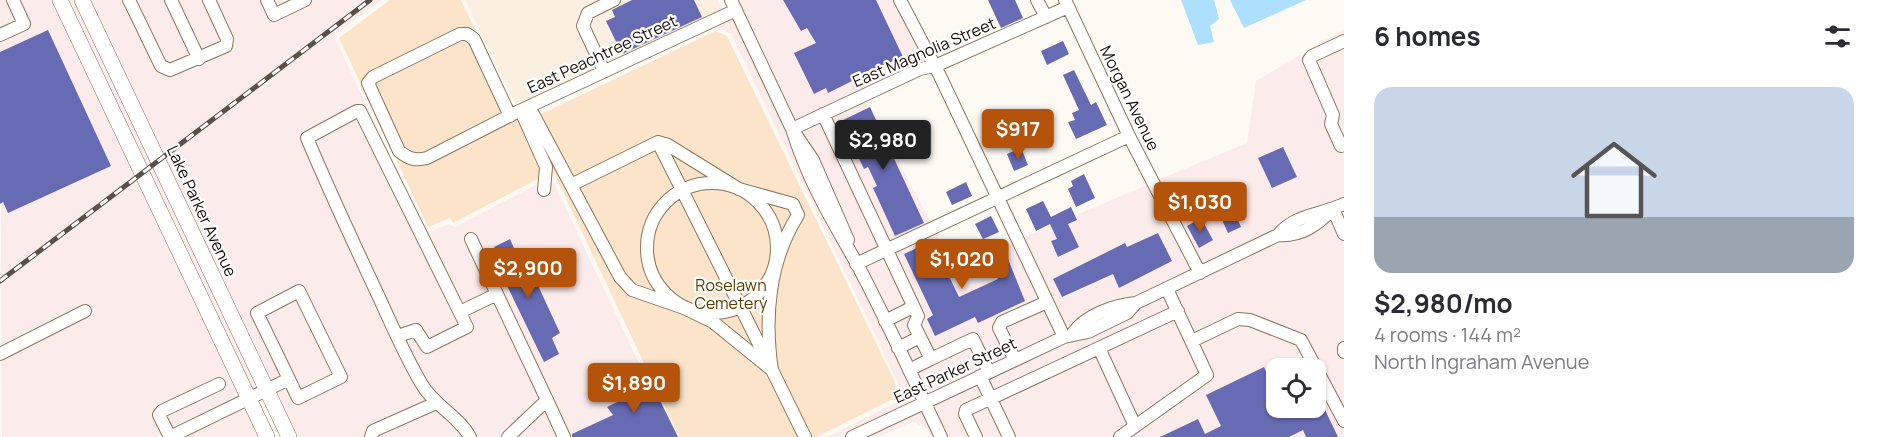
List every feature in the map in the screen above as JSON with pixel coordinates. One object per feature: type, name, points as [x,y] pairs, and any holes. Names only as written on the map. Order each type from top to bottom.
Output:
[{"type":"main road","points":[[60,0],[267,437]]},
{"type":"main road","name":"Lake Parker Avenue","points":[[82,0],[289,437]]},
{"type":"street","points":[[0,34],[24,24],[13,0]]},
{"type":"street","points":[[129,0],[161,66],[170,70],[226,46],[227,39],[209,0]]},
{"type":"street","points":[[171,0],[199,59]]},
{"type":"street","points":[[267,0],[274,15],[305,0]]},
{"type":"street","points":[[604,71],[583,26],[588,13],[614,0]]},
{"type":"street","points":[[900,0],[935,66],[1047,302],[1068,335]]},
{"type":"street","points":[[1037,0],[1046,17]]},
{"type":"street","name":"East Magnolia Street","points":[[792,129],[920,69],[935,66],[1046,17],[1067,3]]},
{"type":"street","name":"Morgan Avenue","points":[[1067,3],[1129,136],[1200,273]]},
{"type":"street","points":[[733,5],[792,129],[803,166],[831,223],[856,264],[885,321],[940,437]]},
{"type":"street","name":"East Peachtree Street","points":[[517,112],[474,39],[467,33],[460,34],[373,77],[368,84],[399,151],[408,158],[427,158],[733,5]]},
{"type":"street","points":[[1341,146],[1331,124],[1334,116],[1309,60],[1318,53],[1344,41]]},
{"type":"street","points":[[398,336],[416,330],[427,347],[465,329],[460,312],[360,111],[308,136],[314,155],[398,336],[423,387],[465,428],[470,437]]},
{"type":"street","points":[[517,112],[533,114],[620,277],[632,290],[684,308],[703,313],[722,313],[741,307],[756,297],[767,283],[786,234],[798,215],[793,204],[721,183],[701,184],[682,190],[665,202],[653,219],[646,239],[647,260],[654,280],[666,296],[684,308],[713,322],[772,370]]},
{"type":"street","points":[[517,112],[524,118],[546,167],[544,190]]},
{"type":"street","points":[[823,114],[918,316],[914,325],[931,359]]},
{"type":"street","points":[[856,264],[1129,136]]},
{"type":"street","points":[[571,185],[658,142],[668,145],[755,199],[771,221],[777,248],[768,343],[772,370]]},
{"type":"street","points":[[658,142],[805,437]]},
{"type":"street","points":[[1338,207],[1344,234]]},
{"type":"street","name":"East Parker Street","points":[[852,437],[1068,335],[1088,332],[1127,313],[1136,303],[1278,236],[1286,225],[1313,213],[1338,207]]},
{"type":"street","points":[[471,239],[564,437]]},
{"type":"street","points":[[1120,437],[1206,377],[1167,289]]},
{"type":"street","points":[[299,291],[341,377],[298,398],[289,379],[257,313],[299,291]]},
{"type":"street","points":[[460,312],[497,294]]},
{"type":"street","points":[[1015,360],[999,328],[1002,322],[1047,302]]},
{"type":"street","points":[[885,321],[914,307]]},
{"type":"street","points":[[0,354],[85,311]]},
{"type":"street","points":[[976,437],[965,414],[966,410],[1178,311]]},
{"type":"street","points":[[1192,341],[1238,319],[1250,320],[1301,340],[1344,421]]},
{"type":"street","points":[[898,348],[920,337]]},
{"type":"street","points":[[909,370],[974,339],[991,399],[1009,437]]},
{"type":"street","points":[[1099,348],[1136,426]]},
{"type":"street","points":[[219,384],[162,411],[159,415],[170,437],[289,379]]},
{"type":"street","points":[[508,437],[547,400]]},
{"type":"street","points":[[371,437],[373,431],[436,402]]},
{"type":"shaded area","points":[[0,0],[55,0],[242,395],[156,437],[2,437]]},
{"type":"shaded area","points":[[66,0],[77,0],[260,387],[251,391]]},
{"type":"shaded area","points":[[88,0],[124,0],[172,76],[228,51],[214,0],[382,0],[336,34],[335,38],[424,229],[429,232],[449,224],[455,227],[551,177],[674,437],[295,437]]},
{"type":"shaded area","points":[[135,0],[166,0],[191,55],[169,64],[165,62]]},
{"type":"shaded area","points":[[177,0],[203,0],[221,42],[201,51]]},
{"type":"shaded area","points":[[465,0],[718,0],[723,10],[516,106]]},
{"type":"shaded area","points":[[737,0],[895,0],[925,61],[794,121]]},
{"type":"shaded area","points":[[734,18],[787,131],[799,168],[827,225],[852,266],[917,400],[839,437],[827,437],[899,401],[903,393],[731,34],[716,26]]},
{"type":"shaded area","points":[[1344,29],[1344,198],[1330,204],[1311,207],[1284,220],[1273,232],[1202,265],[1158,180],[1247,143],[1256,81]]},
{"type":"shaded area","points":[[866,100],[931,223],[859,256],[844,214],[817,158],[800,132]]},
{"type":"shaded area","points":[[1149,184],[1193,270],[1137,296],[1117,299],[1078,318],[1066,329],[1022,238]]},
{"type":"shaded area","points":[[1331,219],[1344,245],[1344,437],[946,437],[931,406],[1278,242],[1294,242],[1321,229]]},
{"type":"shaded area","points":[[936,233],[954,266],[1012,242],[1057,334],[927,395],[864,267]]},
{"type":"shaded area","points":[[247,406],[261,437],[183,437]]},
{"type":"shaded area","points":[[922,410],[935,437],[930,437],[926,428],[913,422],[878,437],[866,437]]},
{"type":"green space","name":"Roselawn Cemetery","points":[[390,0],[461,0],[520,124],[716,31],[727,36],[894,380],[897,397],[816,437],[679,437],[553,171],[453,223],[450,218],[428,227],[339,38]]},
{"type":"water","points":[[1181,0],[1214,0],[1219,19],[1210,26],[1214,42],[1198,45]]},
{"type":"water","points":[[1230,0],[1306,0],[1244,28]]},
{"type":"building","points":[[632,0],[694,0],[702,17],[622,54],[606,21],[615,17],[612,10]]},
{"type":"building","points":[[783,0],[876,0],[903,57],[853,77],[854,80],[828,93],[826,88],[814,94],[794,53],[816,43],[807,28],[801,31]]},
{"type":"building","points":[[988,0],[1015,0],[1023,18],[1001,28]]},
{"type":"building","points":[[48,30],[111,166],[8,213],[3,202],[0,204],[0,52]]},
{"type":"building","points":[[1063,41],[1069,54],[1047,65],[1041,51]]},
{"type":"building","points":[[1074,70],[1091,105],[1096,102],[1107,125],[1076,139],[1068,122],[1075,120],[1072,113],[1079,110],[1063,75]]},
{"type":"building","points":[[870,107],[924,223],[895,236],[873,188],[877,186],[868,167],[864,169],[841,121]]},
{"type":"building","points":[[1283,147],[1297,177],[1272,188],[1258,158]]},
{"type":"building","points":[[1021,148],[1028,165],[1014,171],[1007,154]]},
{"type":"building","points":[[1084,174],[1095,198],[1076,207],[1068,189],[1073,186],[1071,181]]},
{"type":"building","points":[[966,182],[972,196],[952,205],[946,192]]},
{"type":"building","points":[[1043,201],[1051,217],[1071,207],[1077,220],[1068,224],[1079,247],[1058,257],[1051,241],[1057,239],[1050,224],[1036,231],[1026,209]]},
{"type":"building","points":[[1231,205],[1241,227],[1228,233],[1218,211]]},
{"type":"building","points":[[991,216],[999,232],[983,239],[975,224]]},
{"type":"building","points":[[1201,218],[1213,240],[1199,248],[1187,226]]},
{"type":"building","points":[[1158,233],[1172,261],[1119,288],[1113,274],[1062,297],[1053,279],[1125,243],[1127,247]]},
{"type":"building","points":[[510,239],[516,253],[522,251],[560,333],[552,338],[559,354],[544,362],[496,263],[500,261],[494,247]]},
{"type":"building","points":[[932,241],[959,297],[998,279],[987,255],[1003,247],[1025,301],[978,323],[975,317],[935,336],[927,319],[933,315],[904,254]]},
{"type":"building","points":[[643,366],[678,437],[572,437],[572,434],[613,415],[607,407],[638,392],[632,379],[615,380]]},
{"type":"building","points":[[1264,367],[1266,372],[1266,418],[1326,418],[1326,412],[1338,437],[1306,437],[1303,430],[1289,437],[1160,437],[1198,419],[1205,434],[1221,426],[1206,395]]},
{"type":"railway","points":[[0,281],[370,0]]}]
